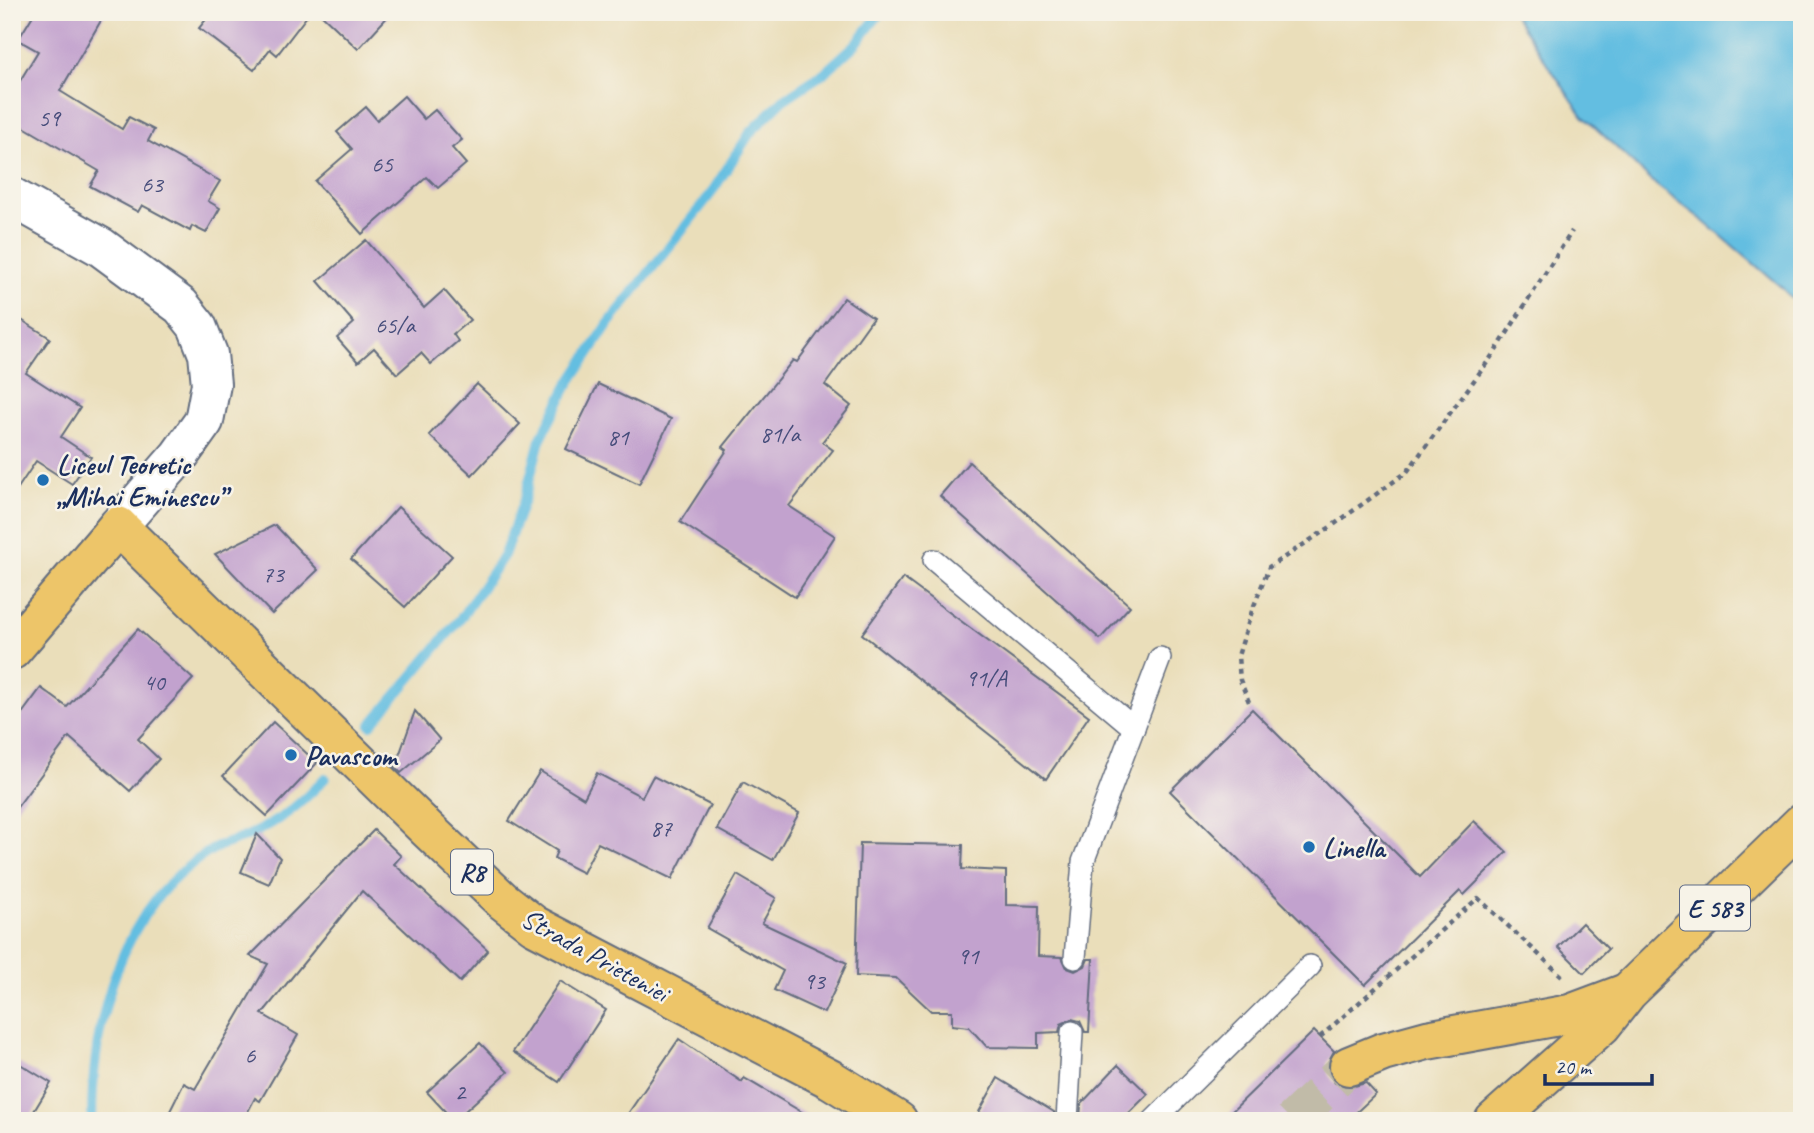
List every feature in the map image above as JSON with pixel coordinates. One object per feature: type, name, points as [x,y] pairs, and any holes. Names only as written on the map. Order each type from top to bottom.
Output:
[{"type":"highway","points":[[12,650],[118,526]]},
{"type":"highway","name":"Strada Prieteniei","points":[[118,526],[417,820],[502,900],[534,925],[830,1079],[898,1121]]},
{"type":"highway","name":"E 583","points":[[1494,1121],[1602,1025],[1628,992],[1802,823]]},
{"type":"highway","name":"E 583","points":[[1349,1066],[1383,1052],[1427,1040],[1570,1014],[1628,992]]},
{"type":"street","points":[[12,197],[101,247],[181,306],[197,326],[208,354],[211,384],[204,421],[179,456],[118,526]]},
{"type":"lane","points":[[934,560],[1133,727]]},
{"type":"lane","points":[[1075,958],[1083,862],[1160,658]]},
{"type":"lane","points":[[1153,1121],[1310,966]]},
{"type":"lane","points":[[1068,1121],[1072,1032]]},
{"type":"path","points":[[1249,702],[1240,680],[1238,656],[1251,611],[1269,567],[1407,472],[1497,349],[1572,231]]},
{"type":"path","points":[[1320,1037],[1478,898],[1563,977]]},
{"type":"water","points":[[1512,12],[1802,12],[1802,309],[1781,287],[1705,222],[1656,185],[1583,116]]},
{"type":"building","points":[[35,12],[106,12],[60,91],[122,129],[129,117],[154,130],[148,141],[220,181],[208,201],[220,208],[206,233],[192,226],[190,231],[142,205],[138,212],[90,186],[99,171],[12,120],[12,94],[38,51],[18,40]]},
{"type":"building","points":[[212,12],[310,12],[277,55],[270,49],[254,70],[199,28]]},
{"type":"building","points":[[319,12],[392,12],[358,49]]},
{"type":"building","points":[[404,96],[424,119],[435,110],[462,140],[452,148],[466,164],[438,188],[427,177],[362,234],[315,181],[352,149],[337,132],[366,107],[377,120]]},
{"type":"building","points":[[366,240],[424,308],[444,290],[470,320],[453,334],[458,341],[431,364],[421,353],[397,374],[374,348],[358,362],[337,338],[354,323],[318,281]]},
{"type":"building","points":[[844,298],[873,318],[825,385],[851,406],[822,442],[833,450],[789,506],[835,536],[795,597],[680,522],[727,450],[723,447],[793,360],[797,362]]},
{"type":"building","points":[[12,314],[50,338],[26,373],[80,408],[61,437],[91,457],[72,484],[36,461],[12,497]]},
{"type":"building","points":[[477,384],[520,424],[472,475],[429,435]]},
{"type":"building","points":[[598,384],[671,419],[639,484],[566,449]]},
{"type":"building","points":[[969,462],[1130,606],[1100,639],[940,496]]},
{"type":"building","points":[[398,507],[452,556],[405,607],[351,559]]},
{"type":"building","points":[[275,525],[318,570],[272,614],[215,554]]},
{"type":"building","points":[[903,578],[1089,716],[1046,779],[862,634]]},
{"type":"building","points":[[138,629],[193,679],[138,739],[159,759],[130,791],[69,737],[12,814],[12,727],[41,688],[67,707]]},
{"type":"building","name":"Linella","points":[[1252,709],[1420,877],[1474,821],[1507,852],[1464,895],[1460,891],[1365,985],[1170,791]]},
{"type":"building","points":[[415,711],[440,740],[401,773],[395,767]]},
{"type":"building","points":[[273,722],[317,763],[267,816],[223,776]]},
{"type":"building","points":[[540,771],[584,798],[597,773],[642,797],[653,776],[710,805],[672,879],[598,843],[583,873],[554,858],[557,851],[509,821]]},
{"type":"building","points":[[743,782],[799,813],[773,860],[717,829]]},
{"type":"building","points":[[374,830],[401,856],[394,864],[488,950],[460,982],[362,891],[262,1014],[298,1035],[260,1101],[255,1098],[243,1121],[165,1121],[184,1083],[195,1089],[268,964],[250,956]]},
{"type":"building","points":[[257,834],[280,858],[269,884],[241,872]]},
{"type":"building","points":[[860,843],[963,845],[962,869],[1006,871],[1006,905],[1039,906],[1038,956],[1062,957],[1067,968],[1075,971],[1085,966],[1088,959],[1093,959],[1089,1032],[1085,1032],[1080,1021],[1072,1019],[1061,1024],[1059,1032],[1038,1033],[1038,1048],[987,1047],[969,1027],[952,1025],[952,1011],[931,1011],[896,978],[856,976]]},
{"type":"building","points":[[737,875],[776,898],[762,923],[847,963],[824,1013],[774,990],[783,971],[707,928]]},
{"type":"building","points":[[1582,923],[1608,949],[1584,973],[1558,947]]},
{"type":"building","points":[[560,981],[606,1010],[559,1082],[513,1052]]},
{"type":"building","points":[[1314,1031],[1334,1051],[1327,1064],[1329,1075],[1335,1083],[1347,1088],[1366,1083],[1376,1094],[1347,1121],[1222,1121]]},
{"type":"building","points":[[679,1039],[742,1082],[744,1078],[817,1121],[623,1121]]},
{"type":"building","points":[[480,1043],[508,1072],[454,1121],[427,1092]]},
{"type":"building","points":[[12,1059],[51,1083],[28,1121],[12,1121]]},
{"type":"building","points":[[1118,1065],[1148,1094],[1121,1121],[1080,1121],[1081,1104]]},
{"type":"building","points":[[998,1078],[1054,1112],[1054,1121],[994,1121],[979,1112]]},
{"type":"waterway","points":[[371,725],[461,618],[504,555],[525,497],[540,440],[567,387],[609,323],[710,195],[750,133],[783,100],[824,73],[856,44],[881,12]]},
{"type":"waterway","points":[[92,1121],[93,1083],[106,1006],[117,969],[133,934],[154,902],[179,874],[210,851],[249,835],[281,817],[299,804],[325,778]]},
{"type":"tunnel","points":[[1292,1121],[1349,1066]]},
{"type":"place","name":"Liceul Teoretic „Mihai Eminescu”","points":[[43,480]]},
{"type":"place","name":"Pavascom","points":[[291,755]]},
{"type":"place","name":"Linella","points":[[1309,847]]}]
